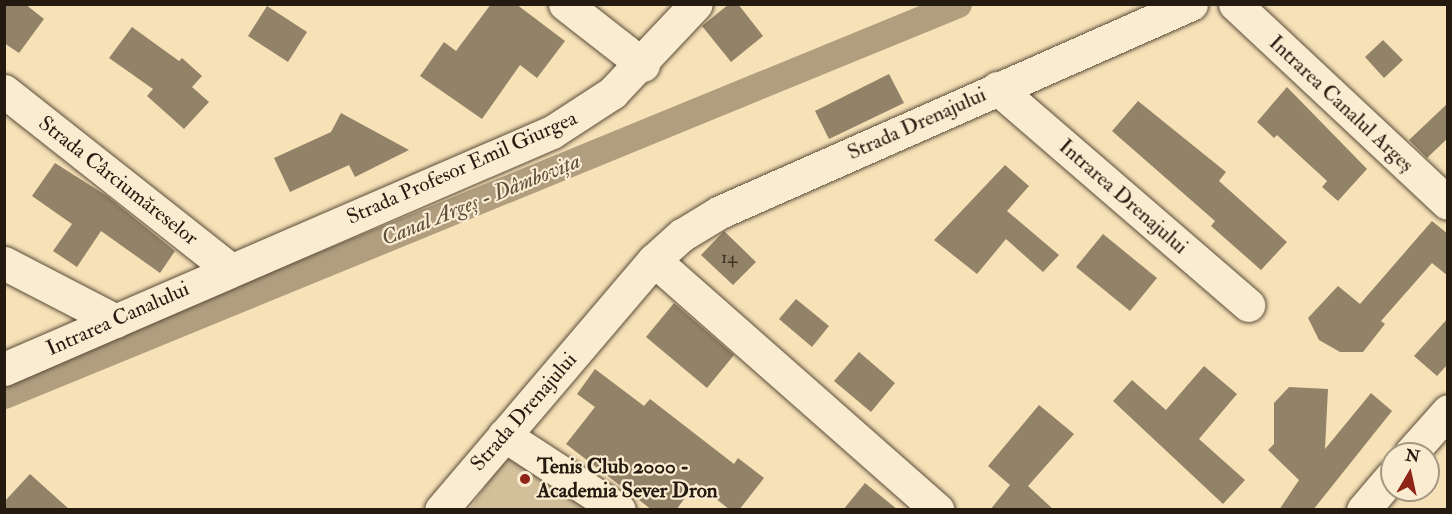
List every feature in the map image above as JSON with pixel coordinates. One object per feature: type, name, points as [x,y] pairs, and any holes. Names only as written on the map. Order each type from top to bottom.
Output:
[{"type":"street","points":[[565,4],[643,65]]},
{"type":"street","name":"Strada Profesor Emil Giurgea","points":[[231,270],[552,132],[612,93],[643,65],[696,4]]},
{"type":"street","name":"Strada Drenajului","points":[[441,510],[654,260],[682,235],[720,212],[1191,4]]},
{"type":"street","name":"Intrarea Canalul Argeș","points":[[1235,4],[1448,203]]},
{"type":"street","name":"Intrarea Drenajului","points":[[997,88],[1248,305]]},
{"type":"street","name":"Strada Cârciumăreselor","points":[[4,91],[231,270]]},
{"type":"street","points":[[654,260],[938,510]]},
{"type":"street","points":[[4,264],[116,321]]},
{"type":"street","name":"Intrarea Canalului","points":[[4,369],[231,270]]},
{"type":"street","points":[[1421,442],[1448,411]]},
{"type":"street","points":[[504,435],[619,510]]},
{"type":"street","points":[[1363,510],[1380,490]]},
{"type":"shaded area","name":"Tenis Club 2000 - Academia Sever Dron","points":[[512,448],[608,510],[469,510]]},
{"type":"building","points":[[4,4],[25,4],[44,19],[19,53],[4,43]]},
{"type":"building","points":[[491,4],[516,4],[565,41],[537,78],[520,65],[482,119],[420,76],[444,42],[456,51]]},
{"type":"building","points":[[729,4],[738,4],[763,36],[731,62],[702,26]]},
{"type":"building","points":[[267,6],[307,32],[288,62],[248,36]]},
{"type":"building","points":[[132,27],[179,61],[182,58],[202,76],[192,87],[209,102],[184,129],[147,96],[153,89],[109,58]]},
{"type":"building","points":[[1383,40],[1403,60],[1384,78],[1365,57]]},
{"type":"building","points":[[889,74],[904,103],[829,139],[815,111]]},
{"type":"building","points":[[1287,87],[1367,169],[1338,201],[1322,187],[1327,181],[1277,135],[1274,138],[1257,122]]},
{"type":"building","points":[[1138,101],[1226,172],[1219,181],[1287,242],[1261,270],[1211,226],[1215,221],[1112,131]]},
{"type":"building","points":[[1448,103],[1448,138],[1427,158],[1409,140]]},
{"type":"building","points":[[341,113],[409,150],[355,177],[349,165],[290,192],[274,158],[331,132]]},
{"type":"building","points":[[55,163],[107,196],[175,251],[160,273],[101,231],[77,267],[53,251],[72,224],[32,196]]},
{"type":"building","points":[[1005,165],[1029,186],[1007,211],[1059,255],[1043,272],[1006,239],[977,274],[934,240]]},
{"type":"building","points":[[1432,221],[1448,234],[1448,276],[1432,263],[1381,321],[1385,324],[1363,352],[1340,352],[1319,340],[1308,318],[1338,286],[1360,304]]},
{"type":"building","points":[[724,231],[756,262],[733,285],[701,255]]},
{"type":"building","points":[[1103,234],[1157,278],[1130,311],[1076,267]]},
{"type":"building","points":[[796,299],[829,326],[812,347],[779,319]]},
{"type":"building","points":[[674,303],[734,355],[707,388],[646,337]]},
{"type":"building","points":[[1448,318],[1448,364],[1437,376],[1414,356]]},
{"type":"building","points":[[859,352],[895,383],[871,412],[834,381]]},
{"type":"building","points":[[1204,366],[1237,394],[1199,439],[1245,480],[1223,504],[1113,401],[1132,380],[1166,410]]},
{"type":"building","points":[[595,369],[644,406],[650,399],[734,464],[738,458],[764,478],[739,510],[730,510],[696,483],[676,510],[652,510],[566,444],[595,407],[577,394]]},
{"type":"building","points":[[1289,387],[1328,389],[1325,449],[1371,393],[1392,411],[1313,510],[1279,510],[1299,480],[1268,450],[1274,444],[1274,403]]},
{"type":"building","points":[[1039,405],[1074,434],[1028,486],[1054,510],[990,510],[1010,485],[988,466]]},
{"type":"building","points":[[30,474],[70,510],[4,510],[4,502]]},
{"type":"building","points":[[865,483],[898,510],[843,510]]},
{"type":"waterway","name":"Canal Argeș - Dâmbovița","points":[[4,395],[958,4]]},
{"type":"place","name":"Tenis Club 2000 - Academia Sever Dron","points":[[525,479]]}]
